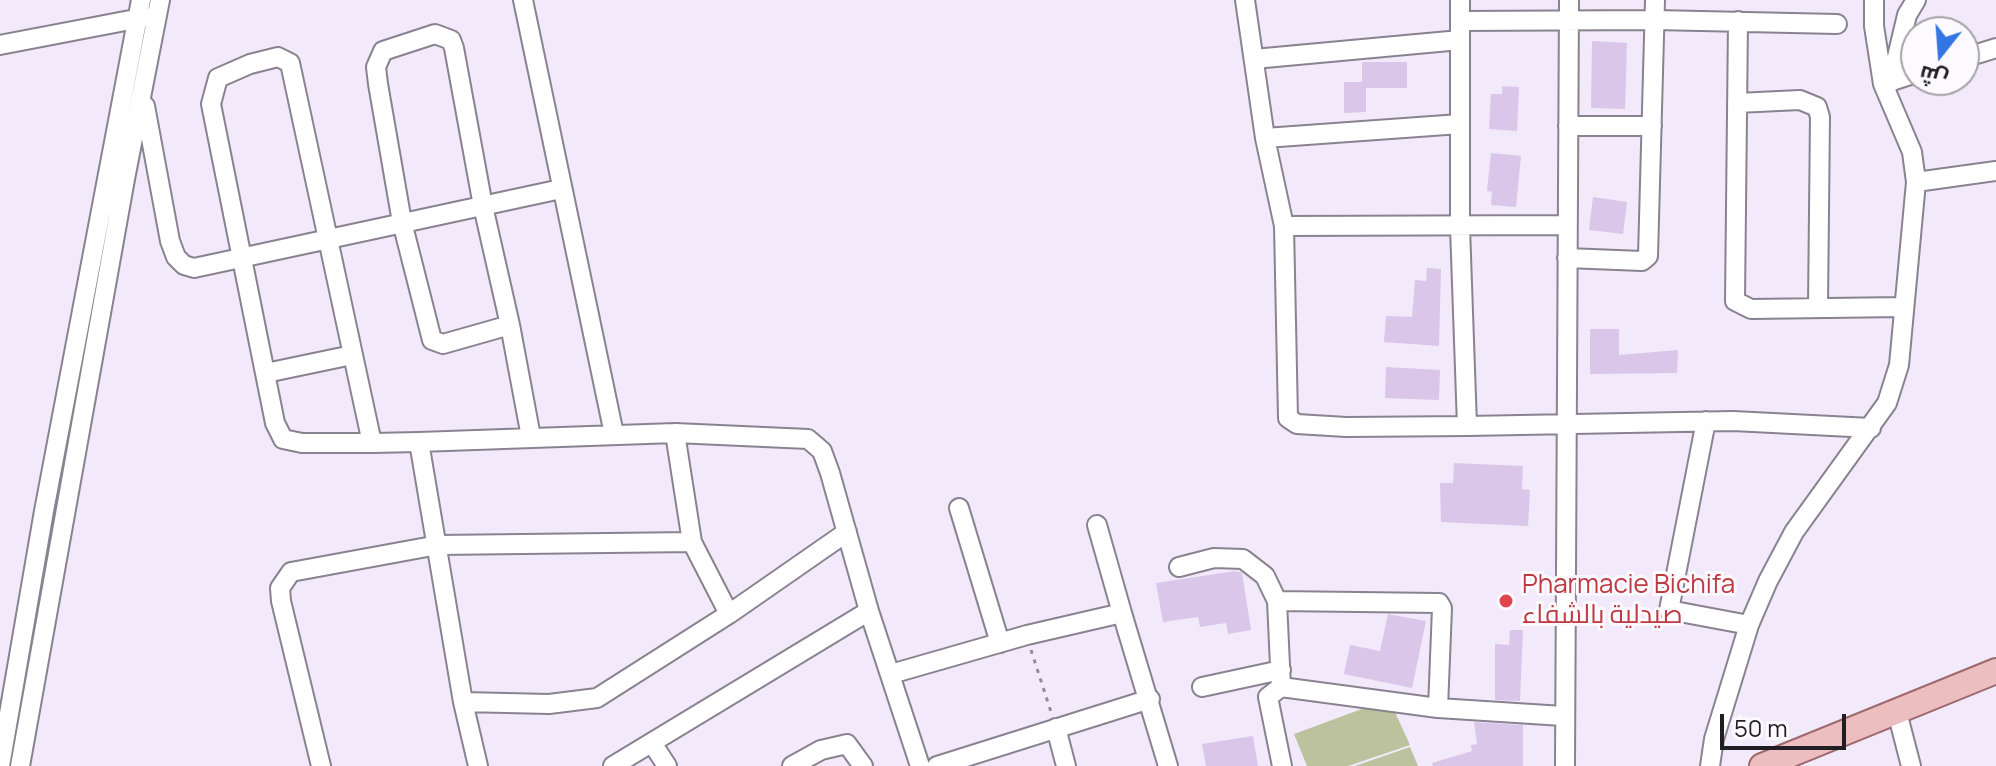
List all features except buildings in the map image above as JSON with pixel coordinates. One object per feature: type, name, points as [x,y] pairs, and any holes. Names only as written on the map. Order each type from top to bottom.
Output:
[{"type":"main road","points":[[1762,766],[1996,671]]},
{"type":"street","points":[[523,0],[614,434]]},
{"type":"street","points":[[1245,0],[1265,138],[1284,226],[1286,408],[1292,422],[1346,427],[1706,421],[1871,428]]},
{"type":"street","points":[[1460,0],[1460,227],[1467,426]]},
{"type":"street","points":[[1565,766],[1569,0]]},
{"type":"street","points":[[1567,258],[1642,261],[1648,256],[1655,0]]},
{"type":"street","points":[[1710,766],[1714,739],[1749,625],[1794,532],[1887,403],[1899,365],[1916,182],[1912,152],[1887,83],[1874,26],[1874,0]]},
{"type":"street","points":[[1887,83],[1907,15],[1916,0]]},
{"type":"street","points":[[0,45],[139,9],[159,8],[20,766]]},
{"type":"street","points":[[0,766],[139,9]]},
{"type":"street","points":[[1254,59],[1460,31],[1569,20],[1837,24]]},
{"type":"street","points":[[1738,21],[1735,301],[1751,309],[1903,307]]},
{"type":"street","points":[[510,325],[443,344],[432,340],[402,222],[378,84],[378,58],[392,47],[435,34],[445,35],[454,48],[483,206],[510,325],[531,437]]},
{"type":"street","points":[[372,443],[290,63],[278,57],[223,74],[212,96],[275,423],[283,439],[302,443],[372,443],[675,433],[797,436],[816,443],[822,451],[869,611],[920,766]]},
{"type":"street","points":[[1887,83],[1900,79]]},
{"type":"street","points":[[143,91],[176,257],[184,265],[194,268],[561,189]]},
{"type":"street","points":[[1737,103],[1800,100],[1817,107],[1820,117],[1818,306]]},
{"type":"street","points":[[1265,138],[1460,124]]},
{"type":"street","points":[[1568,126],[1652,126]]},
{"type":"street","points":[[1916,182],[1996,171]]},
{"type":"street","points":[[1284,226],[1567,225]]},
{"type":"street","points":[[266,373],[352,355]]},
{"type":"street","points":[[1706,421],[1669,610],[1749,625]]},
{"type":"street","points":[[675,433],[692,542],[729,614]]},
{"type":"street","points":[[419,442],[463,702],[478,766]]},
{"type":"street","points":[[959,508],[1000,643]]},
{"type":"street","points":[[1097,525],[1168,766]]},
{"type":"street","points":[[463,702],[549,704],[597,698],[729,614],[847,532]]},
{"type":"street","points":[[321,766],[281,601],[284,580],[291,572],[438,545],[692,542]]},
{"type":"street","points":[[1179,567],[1214,558],[1243,559],[1265,576],[1277,601],[1281,678],[1268,697],[1282,766]]},
{"type":"street","points":[[1277,601],[1439,603],[1442,608],[1442,635],[1438,708]]},
{"type":"street","points":[[613,766],[869,611]]},
{"type":"street","points":[[891,674],[1027,635],[1122,613]]},
{"type":"street","points":[[1202,687],[1281,678],[1438,708],[1563,716]]},
{"type":"street","points":[[937,766],[1150,699]]},
{"type":"street","points":[[1897,712],[1911,766]]},
{"type":"street","points":[[1056,728],[1066,766]]},
{"type":"street","points":[[652,743],[667,766]]},
{"type":"street","points":[[792,766],[821,750],[847,744],[863,766]]},
{"type":"path","points":[[1027,635],[1056,728]]},
{"type":"green space","points":[[1389,699],[1410,745],[1348,766],[1307,766],[1294,734]]},
{"type":"green space","points":[[1410,747],[1418,766],[1355,766]]},
{"type":"place","name":"Pharmacie Bichifa صيدلية بالشفاء","points":[[1506,601]]}]
